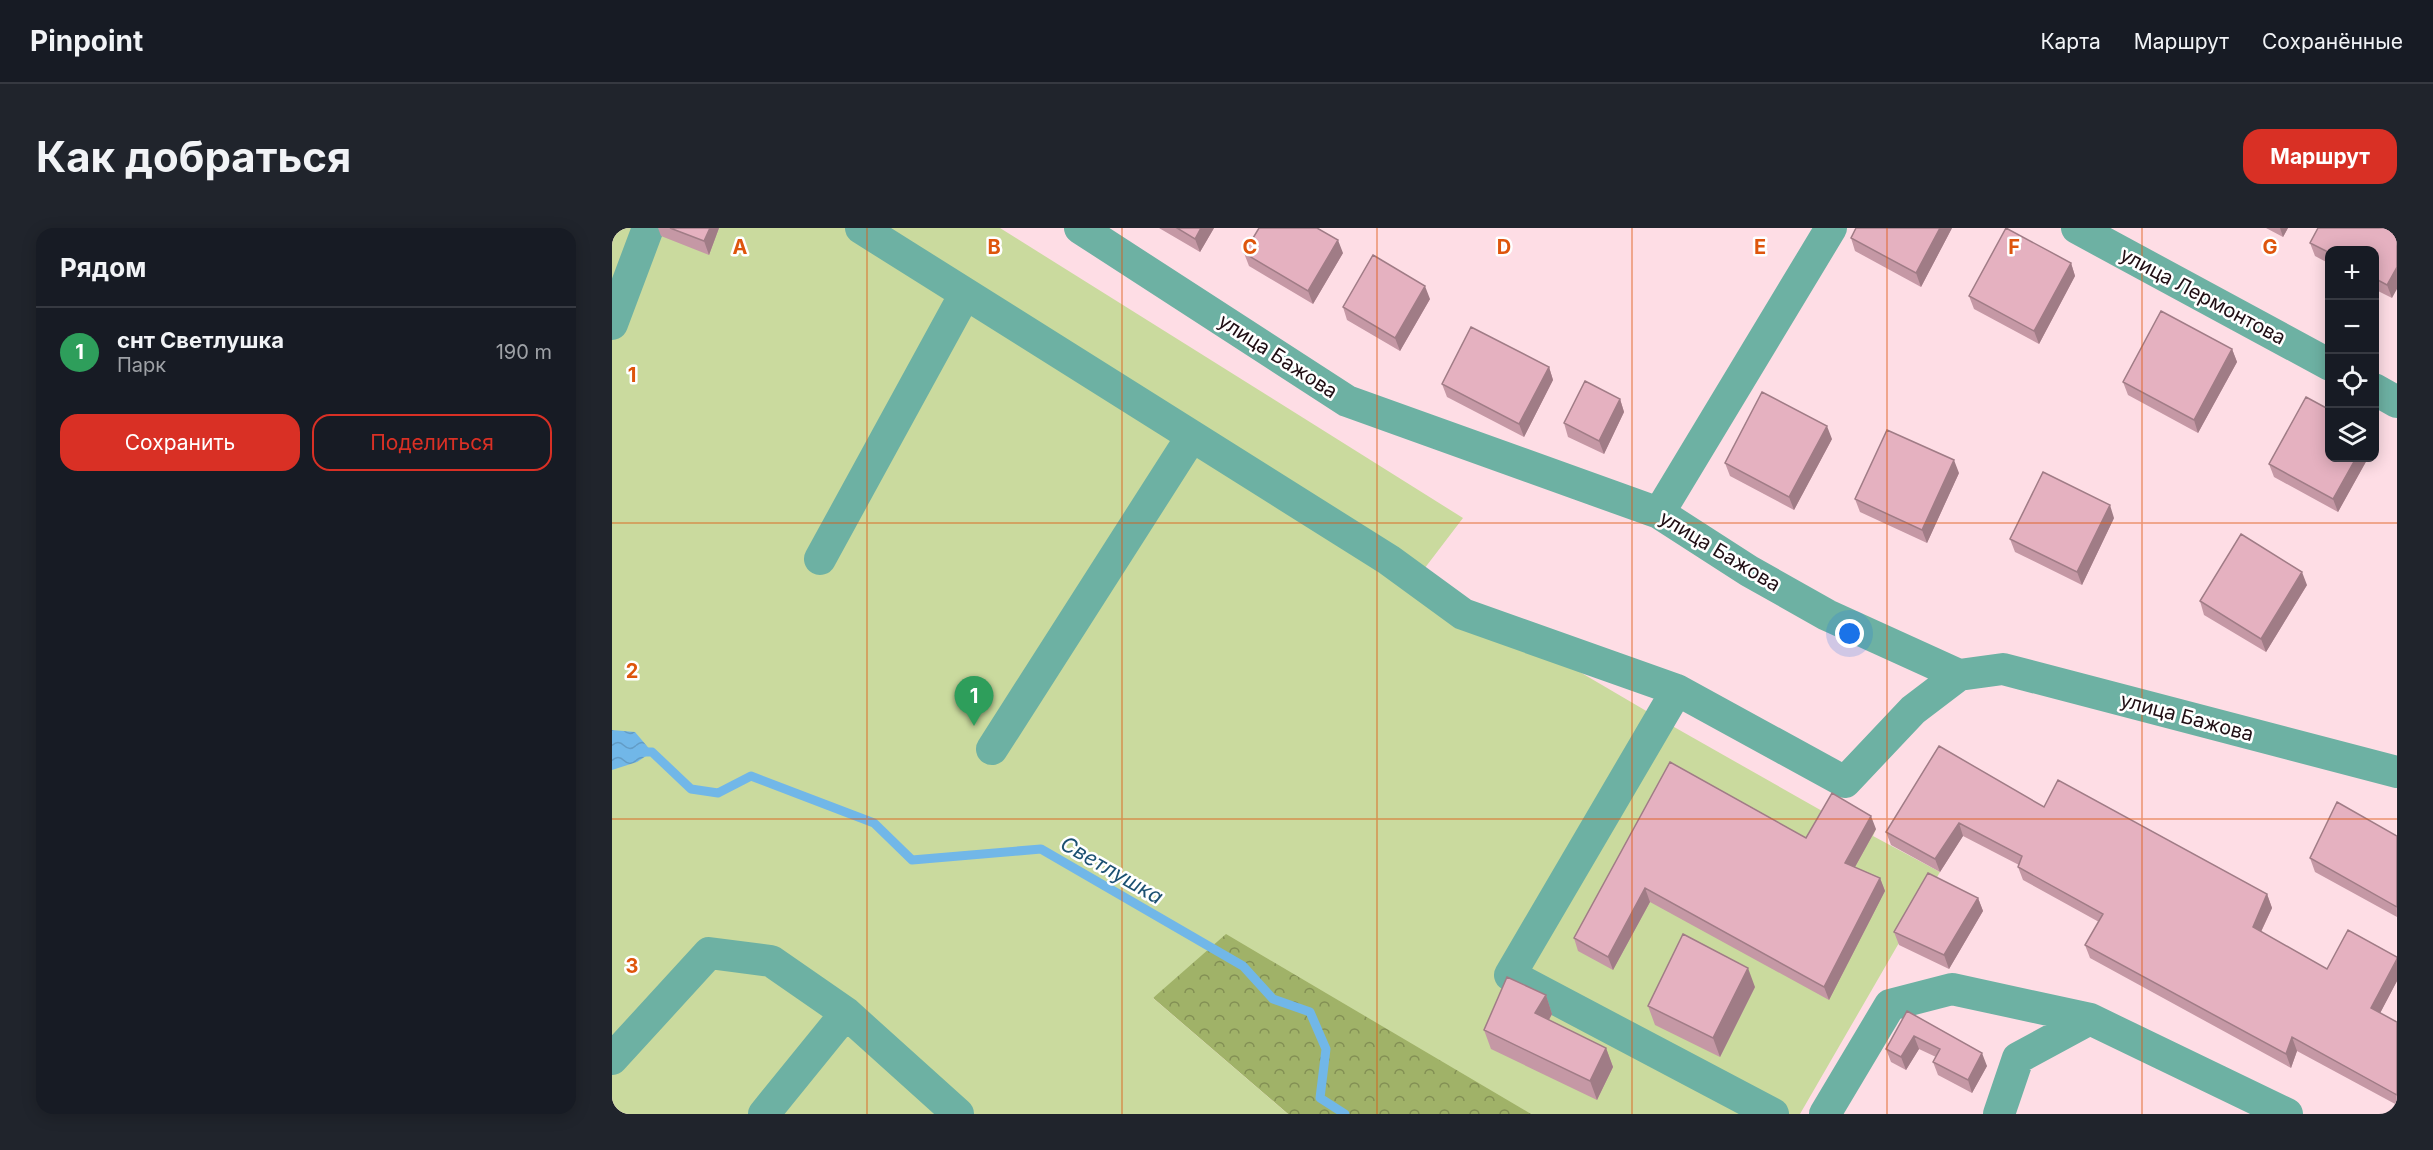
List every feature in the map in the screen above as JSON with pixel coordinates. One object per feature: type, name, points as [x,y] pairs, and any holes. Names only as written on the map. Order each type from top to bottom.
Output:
[{"type":"street","points":[[612,324],[648,228]]},
{"type":"street","points":[[861,228],[1389,560],[1463,614],[1677,690],[1845,782],[1913,710],[1959,675]]},
{"type":"street","name":"улица Бажова","points":[[1080,228],[1347,401],[1659,513],[1749,571],[1827,615],[1959,675],[2003,669],[2397,772]]},
{"type":"street","points":[[1659,513],[1831,228]]},
{"type":"street","name":"улица Лермонтова","points":[[2077,228],[2325,362]]},
{"type":"street","points":[[820,559],[965,294]]},
{"type":"street","points":[[2379,392],[2397,402]]},
{"type":"street","points":[[992,749],[1192,436]]},
{"type":"street","points":[[1677,690],[1510,975],[1773,1114]]},
{"type":"street","points":[[612,1059],[709,953],[771,960],[846,1013],[958,1114]]},
{"type":"street","points":[[1826,1114],[1890,1005],[1953,989],[2090,1019],[2287,1114]]},
{"type":"street","points":[[764,1114],[846,1013]]},
{"type":"street","points":[[1999,1114],[2018,1058],[2090,1019]]},
{"type":"green space","points":[[612,228],[1000,228],[1463,518],[1418,577],[1831,816],[1876,829],[1873,836],[1940,872],[1800,1114],[1531,1114],[1226,934],[1153,998],[1288,1114],[612,1114]]},
{"type":"green space","points":[[1418,577],[1552,1114],[1288,1114],[1153,998]]},
{"type":"water","points":[[612,730],[635,732],[652,752],[637,762],[612,770]]},
{"type":"building","points":[[670,228],[710,228],[704,241]]},
{"type":"building","points":[[1177,228],[1201,228],[1195,239]]},
{"type":"building","points":[[1259,228],[1317,228],[1338,240],[1308,291],[1244,253]]},
{"type":"building","points":[[1856,228],[1940,228],[1916,273],[1851,238]]},
{"type":"building","points":[[2006,228],[2071,263],[2034,331],[1969,296]]},
{"type":"building","points":[[2318,228],[2397,228],[2397,267],[2387,285],[2379,281],[2379,246],[2325,246],[2325,250],[2310,243]]},
{"type":"building","points":[[1373,255],[1425,286],[1395,338],[1343,307]]},
{"type":"building","points":[[2161,311],[2232,349],[2194,420],[2123,382]]},
{"type":"building","points":[[1471,327],[1549,367],[1519,424],[1442,384]]},
{"type":"building","points":[[1585,381],[1620,399],[1599,441],[1564,423]]},
{"type":"building","points":[[1762,392],[1827,426],[1789,497],[1725,463]]},
{"type":"building","points":[[2306,397],[2325,407],[2325,462],[2354,462],[2333,499],[2269,464]]},
{"type":"building","points":[[1887,430],[1954,460],[1922,530],[1855,499]]},
{"type":"building","points":[[2043,472],[2110,505],[2077,572],[2010,539]]},
{"type":"building","points":[[2241,534],[2302,572],[2261,639],[2200,601]]},
{"type":"building","points":[[1939,746],[2044,807],[2058,780],[2267,894],[2253,927],[2327,969],[2348,930],[2397,957],[2371,1008],[2397,1022],[2397,1095],[2292,1037],[2286,1054],[2085,945],[2103,914],[2018,867],[2022,856],[1959,823],[1935,859],[1886,832]]},
{"type":"building","points":[[1670,762],[1806,838],[1832,793],[1871,816],[1845,863],[1880,878],[1824,987],[1645,888],[1608,957],[1574,938]]},
{"type":"building","points":[[2337,802],[2397,836],[2397,907],[2310,858]]},
{"type":"building","points":[[1928,873],[1978,898],[1944,955],[1894,932]]},
{"type":"building","points":[[1683,934],[1748,968],[1713,1038],[1648,1006]]},
{"type":"building","points":[[1507,977],[1546,995],[1535,1013],[1606,1048],[1590,1081],[1484,1030]]},
{"type":"building","points":[[1907,1011],[1982,1053],[1968,1080],[1933,1062],[1940,1049],[1914,1036],[1901,1057],[1886,1049]]},
{"type":"waterway","name":"Светлушка","points":[[641,752],[652,752],[691,789],[718,793],[751,776],[874,823],[912,860],[1041,849],[1243,966],[1273,999],[1310,1012],[1326,1049],[1320,1098],[1345,1114]]},
{"type":"place","name":"снт Светлушка","points":[[974,726]]}]
